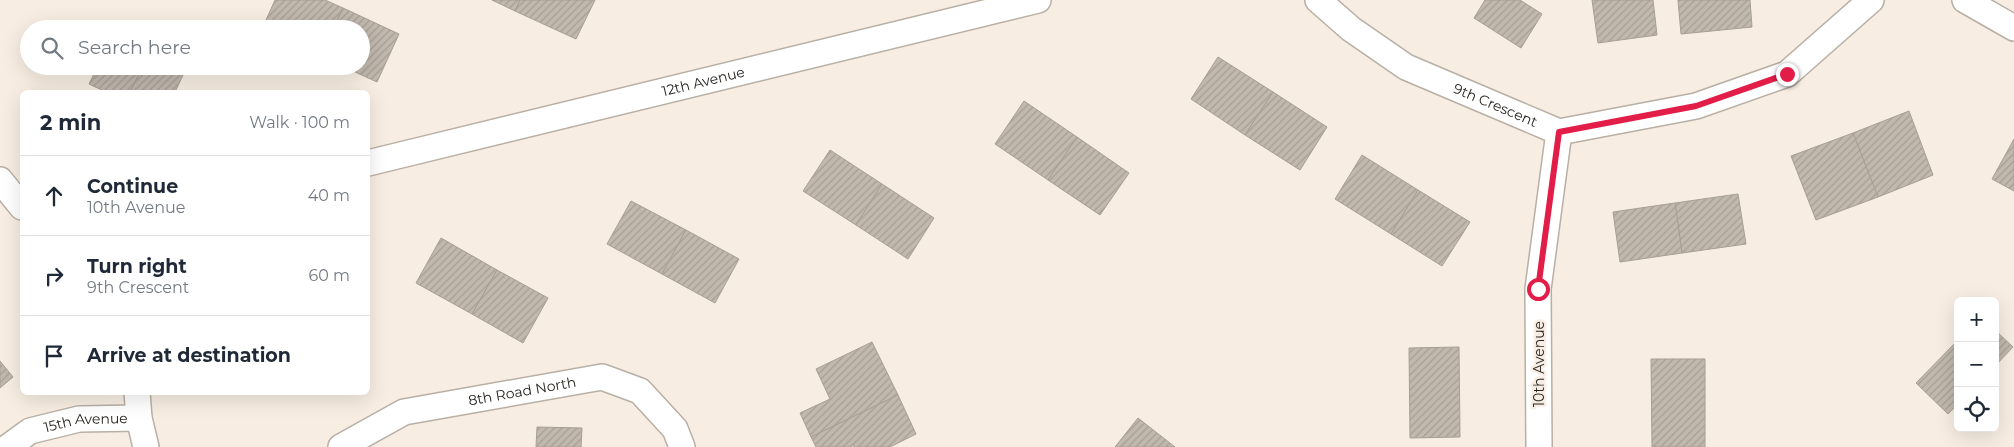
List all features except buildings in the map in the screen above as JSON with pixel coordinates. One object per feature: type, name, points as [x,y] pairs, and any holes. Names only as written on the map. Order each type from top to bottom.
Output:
[{"type":"street","name":"12th Avenue","points":[[370,163],[1038,0]]},
{"type":"street","name":"9th Crescent","points":[[1318,0],[1352,29],[1406,67],[1559,132]]},
{"type":"street","points":[[1559,132],[1696,106],[1787,74],[1871,0]]},
{"type":"street","points":[[1965,0],[2014,28]]},
{"type":"street","name":"10th Avenue","points":[[1540,447],[1538,289],[1559,132]]},
{"type":"street","points":[[0,180],[20,205]]},
{"type":"street","name":"8th Road North","points":[[341,447],[404,412],[602,377],[640,391],[675,428],[682,447]]},
{"type":"street","points":[[137,395],[139,418],[146,447]]},
{"type":"street","name":"15th Avenue","points":[[8,447],[30,431],[79,419],[139,418]]},
{"type":"route","points":[[1538,289],[1559,132],[1696,106],[1787,74]]}]
